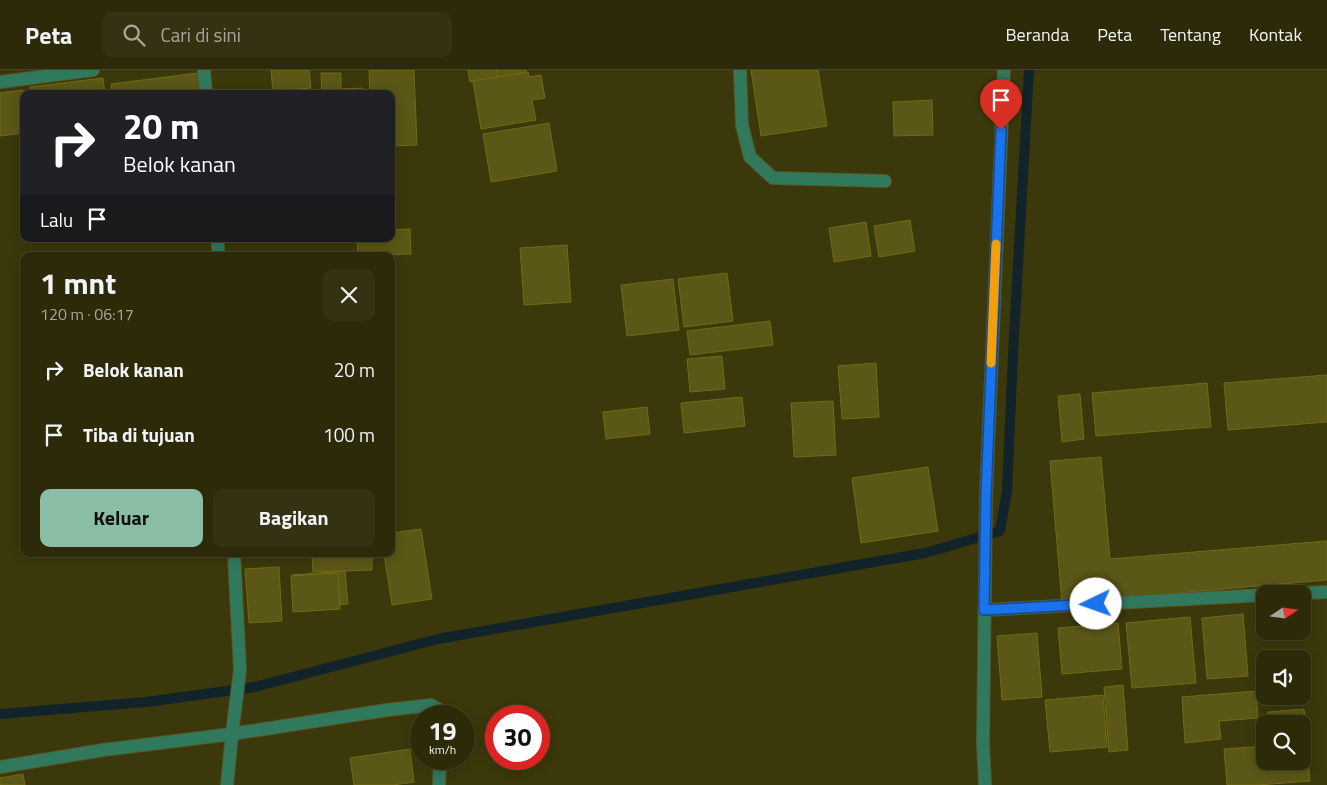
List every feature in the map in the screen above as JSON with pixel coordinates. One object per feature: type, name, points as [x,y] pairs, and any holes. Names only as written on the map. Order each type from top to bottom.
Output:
[{"type":"street","points":[[0,82],[93,70]]},
{"type":"street","points":[[204,70],[206,90]]},
{"type":"street","points":[[740,70],[742,125],[750,157],[773,178],[885,181]]},
{"type":"street","points":[[985,785],[983,742],[986,495],[1004,70]]},
{"type":"street","points":[[227,785],[240,670],[234,557]]},
{"type":"street","points":[[1311,593],[1327,592]]},
{"type":"street","points":[[984,610],[1256,595]]},
{"type":"street","points":[[0,767],[103,750],[232,734],[410,707]]},
{"type":"street","points":[[438,785],[439,770]]},
{"type":"building","points":[[271,70],[309,70],[311,88],[273,90]]},
{"type":"building","points":[[369,70],[414,70],[417,145],[395,146],[395,90],[370,90]]},
{"type":"building","points":[[468,70],[497,70],[498,77],[470,82]]},
{"type":"building","points":[[497,70],[526,70],[526,72],[498,77]]},
{"type":"building","points":[[751,70],[818,70],[827,126],[761,136]]},
{"type":"building","points":[[528,72],[529,77],[541,75],[545,98],[532,100],[536,120],[481,129],[473,81]]},
{"type":"building","points":[[198,73],[200,90],[112,90],[111,84]]},
{"type":"building","points":[[321,73],[341,73],[341,89],[363,88],[363,90],[322,90]]},
{"type":"building","points":[[103,78],[104,90],[30,90],[30,87]]},
{"type":"building","points":[[20,90],[20,134],[0,136],[0,93]]},
{"type":"building","points":[[932,100],[933,135],[894,136],[893,102]]},
{"type":"building","points":[[549,123],[557,171],[491,182],[483,134]]},
{"type":"building","points":[[910,220],[915,251],[879,257],[874,226]]},
{"type":"building","points":[[866,222],[871,256],[834,262],[829,228]]},
{"type":"building","points":[[410,229],[411,254],[358,252],[357,242],[395,242],[395,230]]},
{"type":"building","points":[[567,245],[571,302],[524,305],[520,248]]},
{"type":"building","points":[[727,273],[733,321],[684,327],[678,279]]},
{"type":"building","points":[[673,279],[679,330],[627,336],[621,285]]},
{"type":"building","points":[[770,321],[773,345],[690,355],[687,331]]},
{"type":"building","points":[[722,356],[725,389],[690,392],[687,359]]},
{"type":"building","points":[[876,363],[879,417],[842,419],[838,366]]},
{"type":"building","points":[[1327,375],[1327,422],[1228,430],[1224,383]]},
{"type":"building","points":[[1207,383],[1211,427],[1096,436],[1092,393]]},
{"type":"building","points":[[1080,394],[1084,439],[1062,442],[1058,396]]},
{"type":"building","points":[[742,397],[745,426],[684,433],[681,403]]},
{"type":"building","points":[[833,401],[836,455],[794,457],[791,403]]},
{"type":"building","points":[[647,407],[650,434],[606,439],[603,412]]},
{"type":"building","points":[[1101,457],[1110,559],[1327,541],[1327,580],[1062,603],[1050,461]]},
{"type":"building","points":[[928,467],[938,531],[861,543],[852,478]]},
{"type":"building","points":[[421,529],[432,599],[392,605],[384,557],[395,557],[395,532]]},
{"type":"building","points":[[312,557],[372,557],[372,570],[313,572]]},
{"type":"building","points":[[279,567],[282,621],[249,623],[245,569]]},
{"type":"building","points":[[345,571],[348,604],[294,608],[292,575]]},
{"type":"building","points":[[338,573],[340,609],[293,612],[291,576]]},
{"type":"building","points":[[1243,614],[1248,676],[1207,679],[1202,618]]},
{"type":"building","points":[[1190,617],[1196,683],[1132,688],[1126,623]]},
{"type":"building","points":[[1118,623],[1122,669],[1062,674],[1058,628]]},
{"type":"building","points":[[1037,633],[1042,697],[1002,700],[997,636]]},
{"type":"building","points":[[1123,685],[1128,750],[1109,752],[1104,687]]},
{"type":"building","points":[[1256,691],[1258,715],[1256,715],[1256,718],[1219,721],[1221,739],[1185,743],[1182,697]]},
{"type":"building","points":[[1103,695],[1107,747],[1050,752],[1045,700]]},
{"type":"building","points":[[1304,709],[1304,715],[1268,715],[1268,712]]},
{"type":"building","points":[[1256,747],[1256,770],[1309,770],[1310,781],[1227,785],[1224,749]]},
{"type":"building","points":[[410,749],[410,770],[413,770],[414,782],[393,785],[354,785],[350,758]]},
{"type":"building","points":[[23,774],[25,785],[0,785],[0,778]]},
{"type":"waterway","points":[[0,714],[147,702],[255,687],[438,639],[925,553],[1000,531],[1007,491],[1029,70]]},
{"type":"slow traffic","points":[[991,363],[996,244]]},
{"type":"route","points":[[1001,130],[986,495],[984,610],[1096,604]]}]
